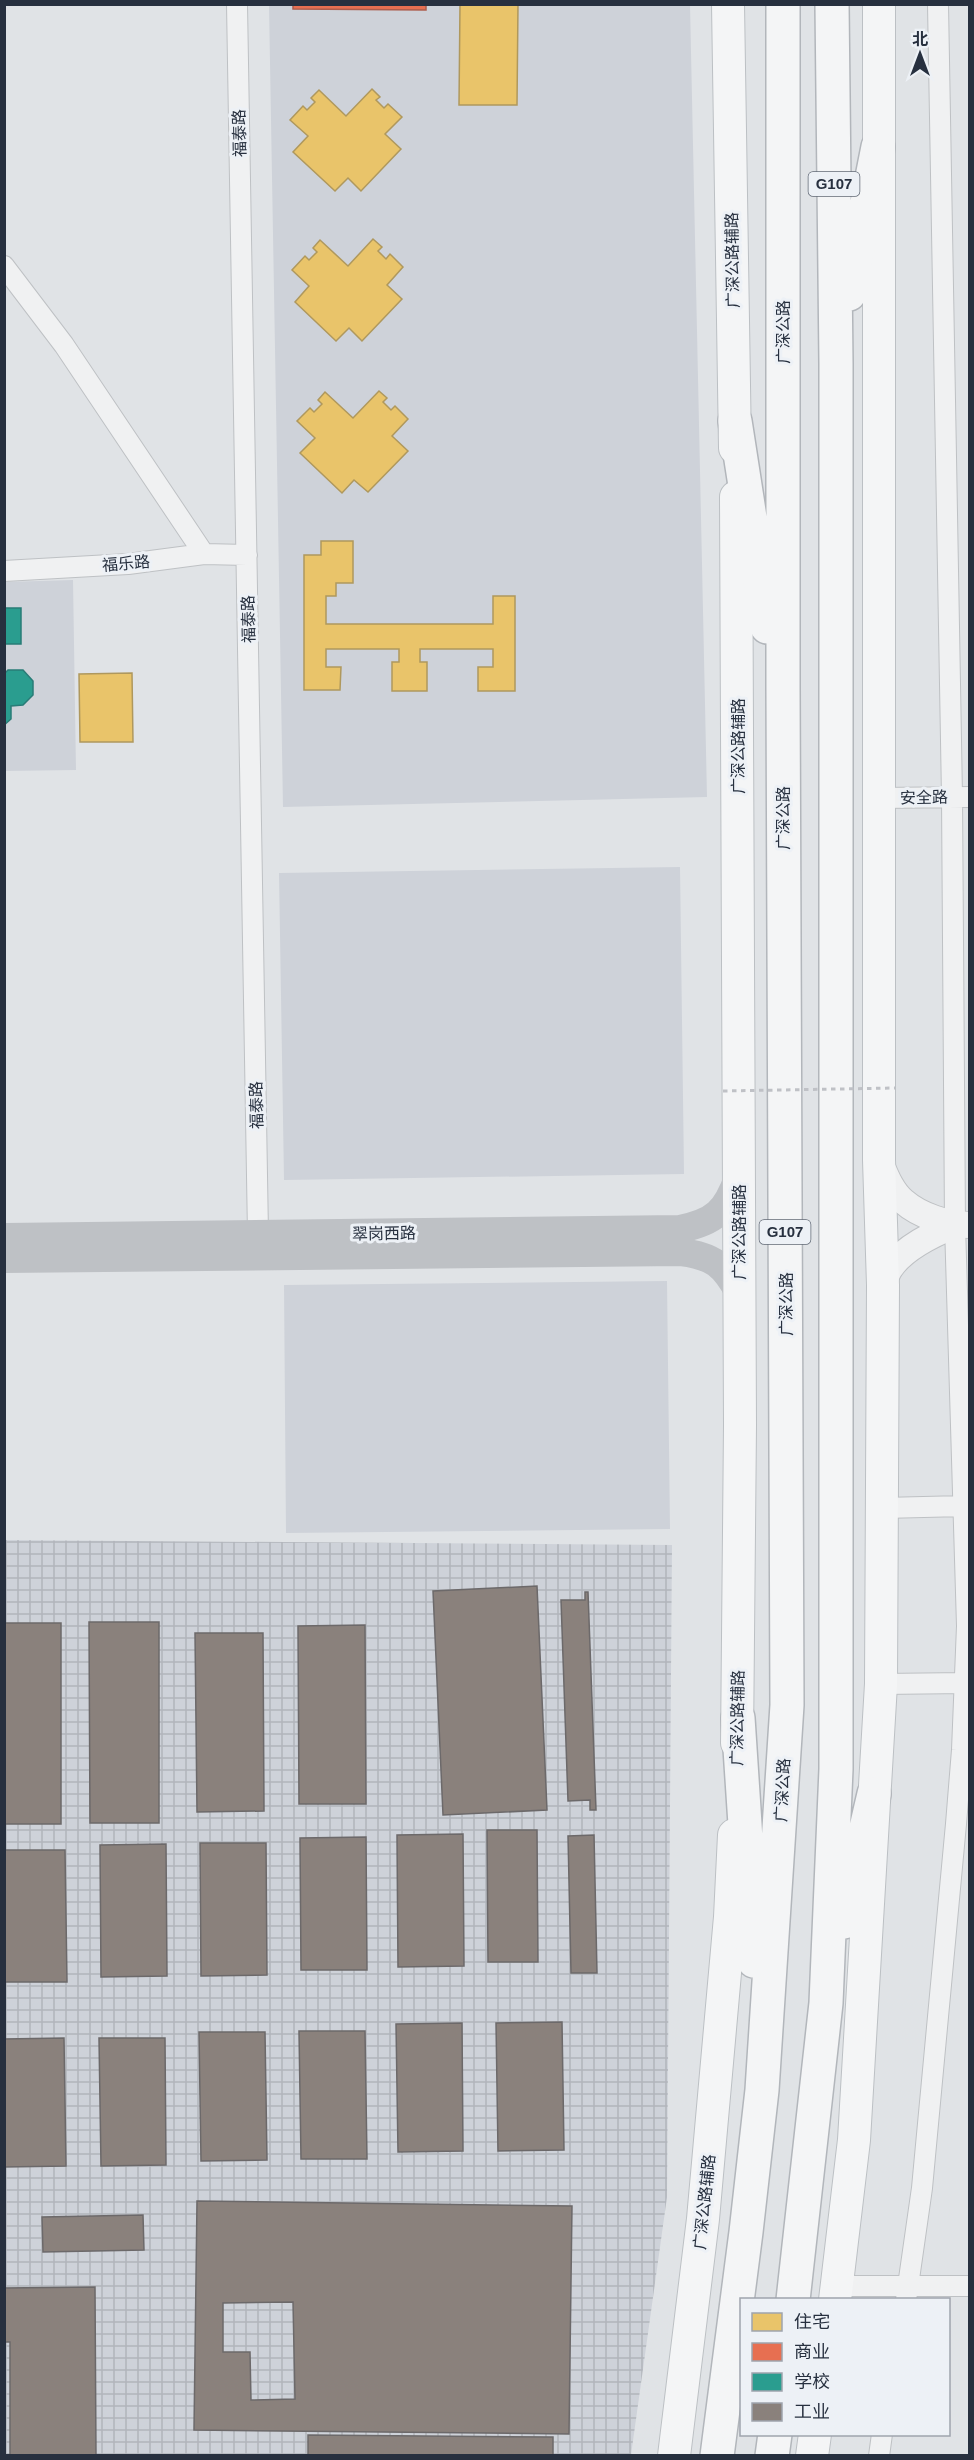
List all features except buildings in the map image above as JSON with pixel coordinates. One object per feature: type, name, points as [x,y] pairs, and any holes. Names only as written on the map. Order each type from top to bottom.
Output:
[{"type":"highway","name":"广深公路","points":[[717,2456],[762,2090],[787,1705],[783,4]]},
{"type":"highway","name":"G107","points":[[793,2298],[826,2003],[836,1746],[836,364],[832,4]]},
{"type":"highway","points":[[836,364],[878,147]]},
{"type":"highway","points":[[735,422],[783,733]]},
{"type":"highway","points":[[738,1718],[762,2090]]},
{"type":"highway","points":[[826,2003],[874,1794]]},
{"type":"highway","points":[[772,2456],[775,2436]]},
{"type":"main road","name":"广深公路辅路","points":[[674,2456],[703,2219],[720,2038],[730,1917],[738,1718],[738,598],[728,4]]},
{"type":"main road","points":[[836,2293],[854,2140],[865,1990],[881,1684],[883,1508],[879,1160],[879,4]]},
{"type":"main road","name":"翠岗西路","points":[[4,1259],[631,1241],[702,1224],[719,1214],[731,1198],[738,1178]]},
{"type":"main road","name":"翠岗西路","points":[[4,1237],[258,1234],[631,1241],[699,1254],[716,1262],[729,1275],[739,1293]]},
{"type":"main road","points":[[812,2456],[815,2436]]},
{"type":"street","name":"福泰路","points":[[237,4],[258,1234]]},
{"type":"street","points":[[908,2293],[922,2188],[956,1824],[966,1683],[961,797],[938,4]]},
{"type":"street","points":[[4,266],[64,345],[204,554]]},
{"type":"street","name":"福乐路","points":[[4,571],[128,564],[204,554],[247,555]]},
{"type":"street","name":"安全路","points":[[879,798],[961,797]]},
{"type":"street","points":[[879,1160],[887,1179],[903,1201],[926,1215],[962,1225]]},
{"type":"street","points":[[882,1285],[891,1267],[906,1253],[935,1233],[962,1225]]},
{"type":"street","points":[[883,1508],[964,1506]]},
{"type":"street","points":[[881,1684],[966,1683]]},
{"type":"street","points":[[836,2293],[908,2293],[969,2286]]},
{"type":"street","points":[[879,2456],[882,2436]]},
{"type":"path","points":[[723,1091],[895,1088]]},
{"type":"shaded area","points":[[269,5],[690,5],[707,797],[283,807]]},
{"type":"shaded area","points":[[73,580],[76,770],[5,771],[4,582]]},
{"type":"shaded area","points":[[680,867],[684,1174],[284,1180],[279,873]]},
{"type":"shaded area","points":[[667,1281],[670,1529],[286,1533],[284,1285]]},
{"type":"shaded area","points":[[5,1540],[672,1545],[667,2197],[631,2455],[5,2456]]}]
